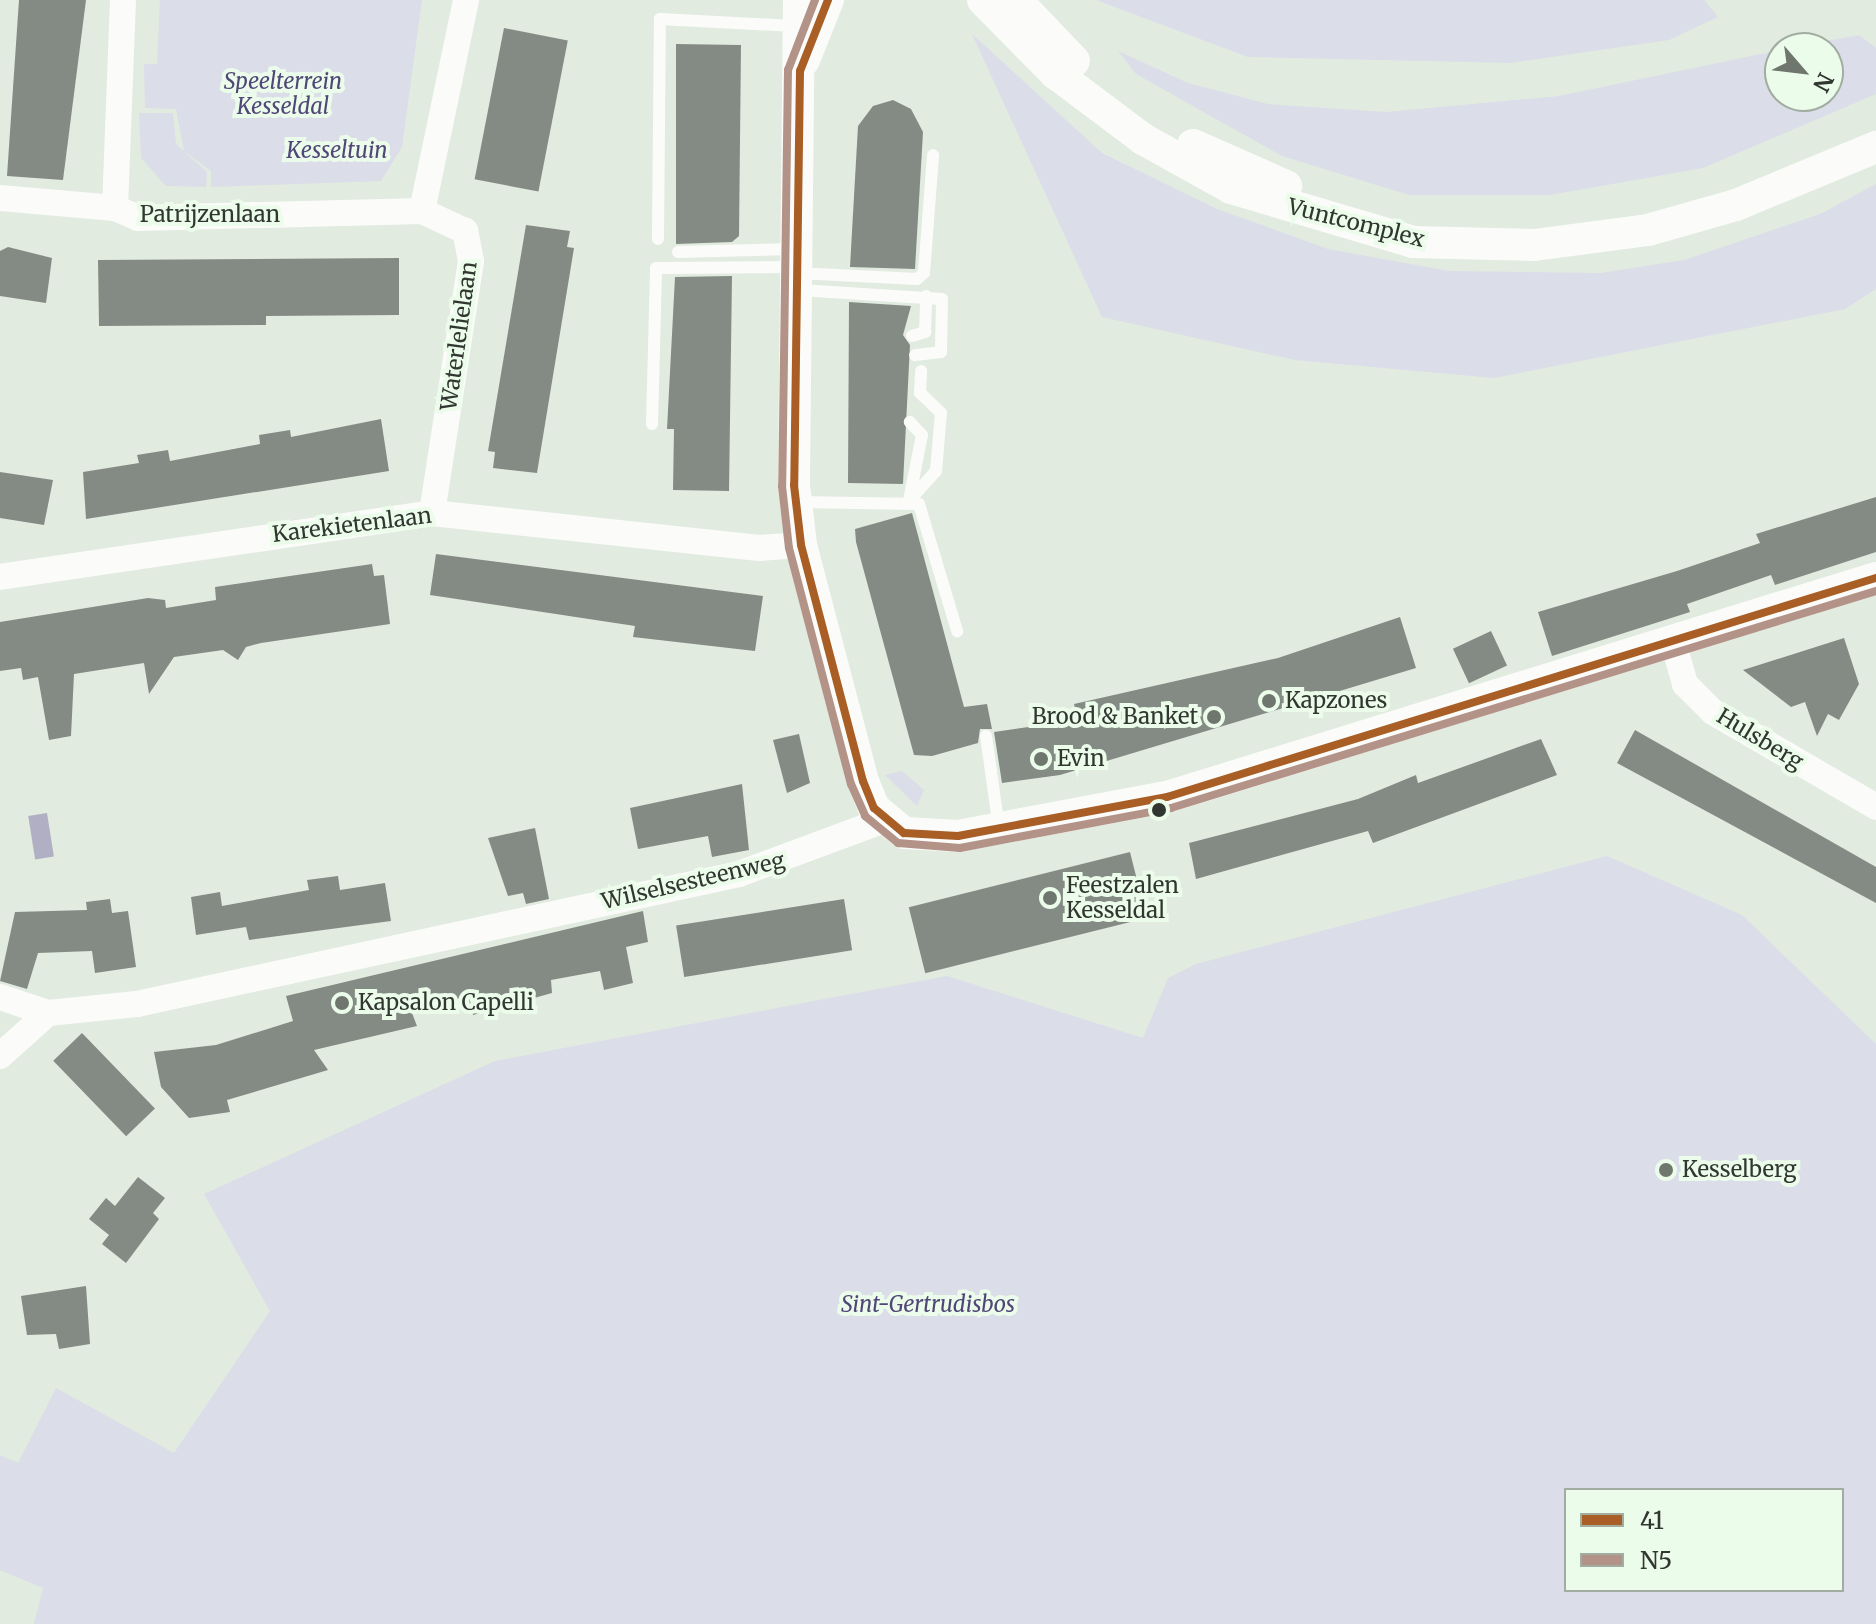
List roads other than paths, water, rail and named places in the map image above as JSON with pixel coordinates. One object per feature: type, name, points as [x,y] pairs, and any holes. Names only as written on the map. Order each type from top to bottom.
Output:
[{"type":"street","points":[[115,208],[123,0]]},
{"type":"street","points":[[422,211],[466,0]]},
{"type":"street","points":[[800,71],[828,0]]},
{"type":"street","name":"Vuntcomplex","points":[[983,0],[1055,73],[1143,139],[1231,188],[1413,242],[1534,245],[1648,230],[1736,205],[1876,147]]},
{"type":"street","name":"Vuntcomplex","points":[[1016,0],[1070,57],[1184,140],[1315,197],[1404,219],[1494,226],[1645,212],[1709,194],[1876,126]]},
{"type":"street","points":[[797,13],[800,71],[796,502],[801,545],[863,781],[884,820],[929,839],[1167,797],[1674,645],[1876,578]]},
{"type":"street","name":"Patrijzenlaan","points":[[0,198],[115,208],[154,218],[422,211]]},
{"type":"street","name":"Waterlelielaan","points":[[422,211],[465,231],[471,261],[432,513]]},
{"type":"street","name":"Karekietenlaan","points":[[0,577],[432,513],[759,548],[801,545]]},
{"type":"street","name":"Hulsberg","points":[[1674,645],[1685,684],[1713,712],[1876,807]]},
{"type":"street","name":"Wilselsesteenweg","points":[[0,997],[48,1013],[165,999],[739,874],[884,820]]},
{"type":"street","points":[[0,1056],[48,1013]]},
{"type":"lane","points":[[658,239],[660,19],[797,13]]},
{"type":"lane","points":[[652,424],[656,268],[797,270],[917,279],[924,273],[933,155]]},
{"type":"lane","points":[[678,252],[797,270],[926,296],[945,303],[941,352],[915,355]]},
{"type":"lane","points":[[912,336],[925,332],[926,296]]},
{"type":"lane","points":[[909,501],[933,480],[938,457],[941,413],[920,393],[921,371]]},
{"type":"lane","points":[[909,501],[922,435],[910,422]]},
{"type":"lane","points":[[796,502],[909,501],[924,511],[957,631]]},
{"type":"lane","points":[[986,736],[999,829]]},
{"type":"water","points":[[47,813],[54,856],[35,859],[28,816]]},
{"type":"place","name":"Kapzones","points":[[1269,701]]},
{"type":"place","name":"Brood & Banket","points":[[1214,717]]},
{"type":"place","name":"Evin","points":[[1041,759]]},
{"type":"place","name":"Feestzalen Kesseldal","points":[[1050,898]]},
{"type":"place","name":"Kapsalon Capelli","points":[[342,1003]]},
{"type":"place","name":"Kesselberg","points":[[1666,1170]]},
{"type":"park label","name":"Speelterrein Kesseldal","points":[[283,94]]},
{"type":"park label","name":"Kesseltuin","points":[[337,151]]},
{"type":"park label","name":"Sint-Gertrudisbos","points":[[928,1305]]}]
